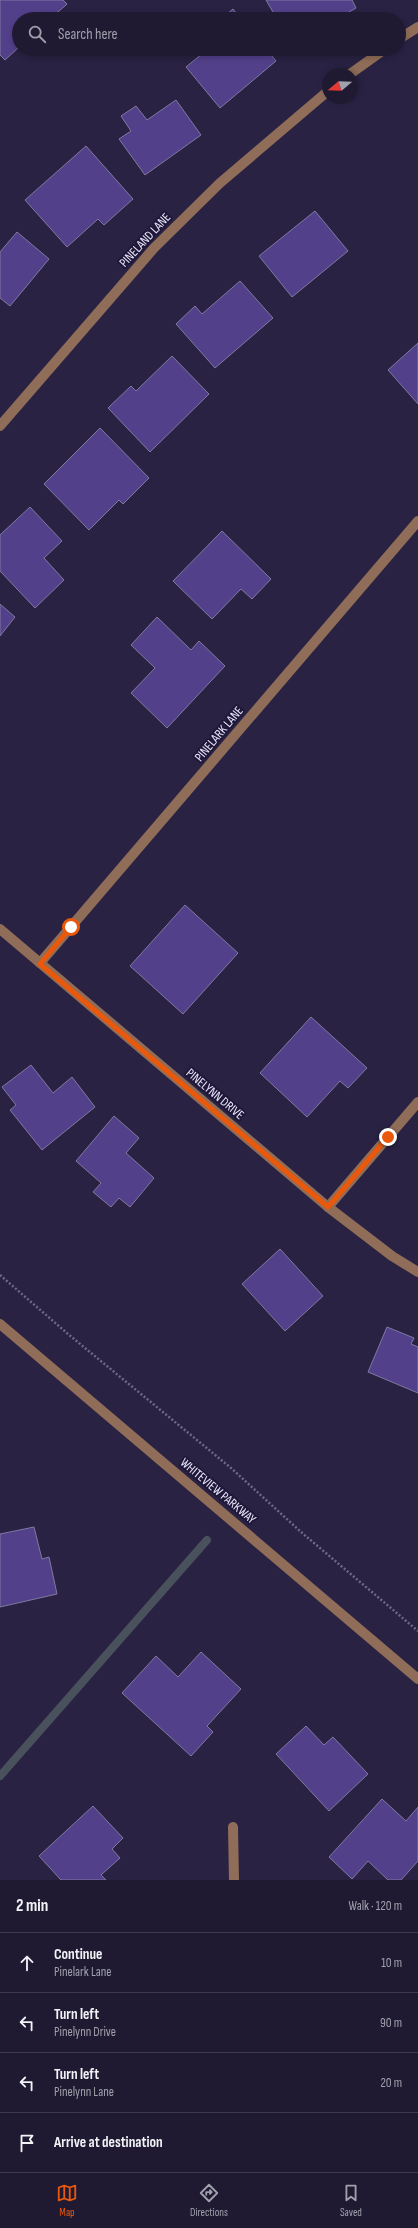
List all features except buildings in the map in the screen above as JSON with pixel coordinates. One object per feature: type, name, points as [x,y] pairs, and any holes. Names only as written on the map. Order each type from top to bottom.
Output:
[{"type":"street","points":[[406,34],[418,26]]},
{"type":"street","points":[[358,68],[375,56]]},
{"type":"street","name":"PINELAND LANE","points":[[0,426],[154,248],[220,183],[322,96]]},
{"type":"street","name":"PINELARK LANE","points":[[40,964],[418,521]]},
{"type":"street","name":"PINELYNN DRIVE","points":[[0,929],[328,1207],[386,1252],[418,1272]]},
{"type":"street","points":[[328,1207],[418,1102]]},
{"type":"street","name":"WHITEVIEW PARKWAY","points":[[0,1324],[418,1679]]},
{"type":"street","points":[[233,1827],[234,1880]]},
{"type":"path","points":[[0,1275],[74,1339],[231,1468],[301,1532],[418,1631]]},
{"type":"waterway","points":[[0,1776],[207,1540]]},
{"type":"route","points":[[71,927],[40,964],[328,1207],[388,1137]]}]
